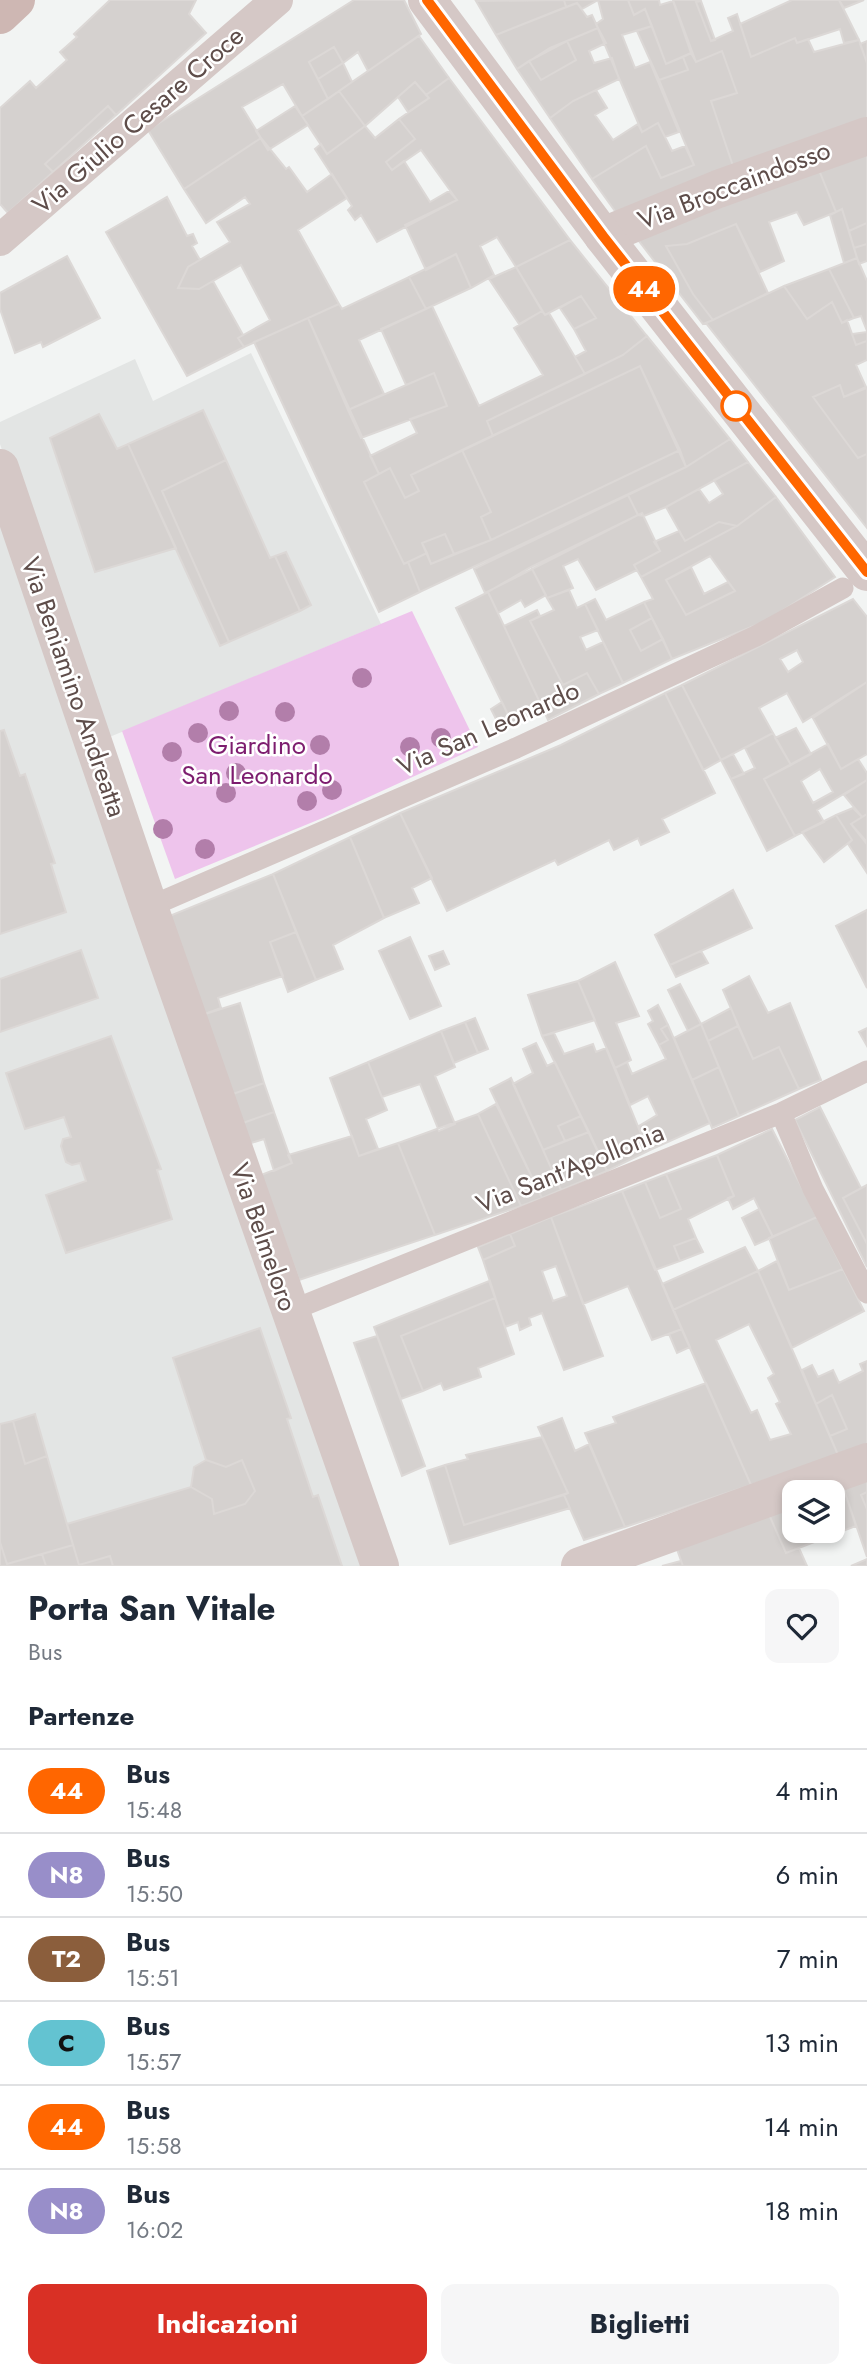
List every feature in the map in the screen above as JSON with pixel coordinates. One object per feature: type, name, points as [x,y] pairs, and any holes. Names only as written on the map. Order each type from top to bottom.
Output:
[{"type":"main road","points":[[0,15],[16,0]]},
{"type":"street","name":"Via Giulio Cesare Croce","points":[[0,240],[277,0]]},
{"type":"street","points":[[427,0],[855,580]]},
{"type":"street","name":"Via Broccaindosso","points":[[603,236],[718,189],[867,136]]},
{"type":"street","name":"Via Beniamino Andreatta","points":[[0,468],[149,907]]},
{"type":"street","name":"Via Belmeloro","points":[[149,907],[380,1566]]},
{"type":"street","points":[[580,1566],[867,1462]]},
{"type":"lane","name":"Via San Leonardo","points":[[149,907],[516,748],[756,636],[855,580]]},
{"type":"lane","name":"Via Sant'Apollonia","points":[[290,1311],[781,1113],[867,1071]]},
{"type":"lane","points":[[781,1113],[813,1189],[867,1293]]},
{"type":"shaded area","points":[[251,353],[381,624],[100,741],[0,444],[0,422],[135,359],[153,401]]},
{"type":"shaded area","points":[[0,468],[380,1566],[0,1566]]},
{"type":"green space","name":"Giardino San Leonardo","points":[[412,611],[478,747],[325,817],[175,879],[122,731]]},
{"type":"building","points":[[110,0],[196,0],[189,14],[206,33],[116,115],[108,106],[45,164],[53,172],[8,213],[0,204],[0,108],[30,81],[36,88],[67,60],[60,52],[77,37],[74,34]]},
{"type":"building","points":[[354,0],[404,0],[421,34],[368,71],[358,52],[343,63],[334,47],[309,62],[328,99],[302,116],[283,84],[242,107],[261,138],[184,189],[148,130]]},
{"type":"building","points":[[564,0],[566,7],[496,35],[476,1]]},
{"type":"building","points":[[564,0],[598,0],[582,9],[577,3],[566,7]]},
{"type":"building","points":[[598,0],[628,0],[634,15],[645,9],[652,26],[622,35],[635,68],[650,62],[679,132],[665,137],[658,123],[642,132],[596,24],[603,19]]},
{"type":"building","points":[[628,0],[659,0],[660,5],[673,1],[691,53],[666,64],[645,9],[634,15]]},
{"type":"building","points":[[673,0],[701,0],[696,2],[711,41],[733,31],[728,18],[737,14],[751,57],[795,38],[797,43],[808,39],[814,52],[859,40],[867,63],[867,121],[734,169],[711,101],[737,93],[722,51],[696,62]]},
{"type":"building","points":[[792,0],[839,0],[859,40],[844,43],[840,29],[797,43],[795,38],[751,57],[740,24]]},
{"type":"building","points":[[839,0],[864,0],[844,8]]},
{"type":"building","points":[[701,1],[715,40],[711,41],[696,2]]},
{"type":"building","points":[[577,3],[587,17],[592,15],[598,28],[550,48],[517,69],[496,35]]},
{"type":"building","points":[[652,26],[666,64],[683,57],[688,70],[659,80],[637,31]]},
{"type":"building","points":[[598,28],[606,43],[589,51],[594,63],[612,58],[619,79],[573,101],[550,118],[517,69],[529,61],[541,80],[576,60],[567,41]]},
{"type":"building","points":[[419,36],[449,78],[426,95],[415,82],[365,126],[339,91]]},
{"type":"building","points":[[567,41],[576,60],[541,80],[529,61]]},
{"type":"building","points":[[867,41],[867,63],[860,44]]},
{"type":"building","points":[[334,47],[343,63],[318,79],[309,62]]},
{"type":"building","points":[[722,51],[737,93],[711,101],[734,169],[620,218],[592,179],[646,146],[661,178],[694,165],[659,80],[688,70],[683,57],[691,53],[696,62]]},
{"type":"building","points":[[343,63],[352,82],[328,99],[318,79]]},
{"type":"building","points":[[449,78],[570,240],[516,267],[497,237],[480,246],[494,275],[471,288],[456,254],[426,270],[405,225],[457,200],[421,150],[392,170],[386,162],[415,139],[399,119],[429,98],[426,95]]},
{"type":"building","points":[[415,82],[429,98],[408,112],[398,97]]},
{"type":"building","points":[[596,90],[607,108],[595,115],[613,140],[638,124],[642,132],[658,123],[672,151],[685,146],[694,165],[661,178],[646,146],[592,179],[550,118],[573,101]]},
{"type":"building","points":[[339,91],[365,126],[327,154],[302,116]]},
{"type":"building","points":[[108,106],[116,115],[53,172],[45,164]]},
{"type":"building","points":[[295,106],[308,125],[268,150],[256,131]]},
{"type":"building","points":[[399,119],[415,139],[386,162],[392,170],[404,161],[430,202],[449,191],[457,200],[377,242],[361,215],[355,220],[348,210],[352,206],[315,149],[321,144],[327,154],[365,126],[375,138]]},
{"type":"building","points":[[261,138],[286,169],[289,167],[307,192],[332,174],[347,198],[298,230],[339,304],[244,347],[238,338],[270,320],[241,265],[199,289],[178,288],[188,267],[230,242],[217,222],[250,204],[245,197],[206,223],[184,189]]},
{"type":"building","points":[[867,148],[867,223],[849,231],[842,209],[836,212],[817,165]]},
{"type":"building","points":[[817,165],[836,212],[804,225],[797,212],[769,222],[784,261],[760,272],[736,224],[687,244],[666,246],[693,294],[713,320],[703,324],[635,236]]},
{"type":"building","points":[[167,197],[187,236],[193,234],[197,243],[192,246],[200,260],[188,267],[178,288],[199,289],[213,281],[243,335],[238,338],[244,347],[187,376],[106,232]]},
{"type":"building","points":[[842,209],[857,258],[844,263],[830,215]]},
{"type":"building","points":[[867,223],[867,244],[854,248],[849,231]]},
{"type":"building","points":[[736,224],[768,293],[713,320],[693,294],[666,246],[687,244]]},
{"type":"building","points":[[570,240],[647,336],[623,355],[585,374],[575,357],[586,351],[574,329],[596,318],[581,296],[545,315],[516,267]]},
{"type":"building","points":[[867,244],[867,261],[859,264],[854,248]]},
{"type":"building","points":[[456,254],[471,288],[426,309],[409,277]]},
{"type":"building","points":[[67,256],[100,318],[43,347],[41,342],[15,353],[0,309],[0,293]]},
{"type":"building","points":[[857,258],[867,281],[867,331],[861,316],[854,318],[829,269]]},
{"type":"building","points":[[516,267],[542,311],[519,324],[489,279]]},
{"type":"building","points":[[829,269],[854,318],[842,323],[832,302],[807,319],[784,286]]},
{"type":"building","points":[[409,277],[426,309],[359,340],[384,394],[348,410],[308,318],[339,304],[342,309]]},
{"type":"building","points":[[784,286],[807,319],[832,302],[842,323],[847,320],[856,345],[867,341],[867,360],[856,365],[866,387],[844,397],[840,385],[813,397],[858,458],[867,454],[867,528],[706,323]]},
{"type":"building","points":[[581,296],[596,318],[574,329],[560,308]]},
{"type":"building","points":[[432,306],[479,406],[543,375],[514,328],[542,311],[545,315],[549,313],[585,374],[487,421],[493,436],[411,475],[419,491],[405,498],[390,468],[379,474],[370,456],[417,433],[410,419],[447,406],[434,373],[406,385],[381,329]]},
{"type":"building","points":[[308,318],[379,474],[364,482],[404,564],[408,562],[420,592],[379,612],[254,342]]},
{"type":"building","points":[[867,332],[867,341],[856,345],[852,334]]},
{"type":"building","points":[[647,336],[730,439],[686,467],[640,366],[493,436],[487,421],[623,355]]},
{"type":"building","points":[[640,366],[680,450],[491,540],[481,517],[491,512],[462,450]]},
{"type":"building","points":[[434,373],[447,406],[361,438],[348,410]]},
{"type":"building","points":[[840,385],[844,397],[867,388],[867,454],[858,458],[813,397]]},
{"type":"building","points":[[203,410],[226,460],[162,491],[229,642],[220,646],[128,444]]},
{"type":"building","points":[[99,414],[117,449],[128,444],[176,548],[95,572],[50,438]]},
{"type":"building","points":[[730,439],[748,462],[666,507],[644,516],[638,515],[628,495],[686,467]]},
{"type":"building","points":[[462,450],[491,512],[481,517],[491,540],[454,554],[445,534],[422,543],[427,553],[404,564],[364,482],[390,468],[405,498],[419,491],[411,475]]},
{"type":"building","points":[[680,450],[686,467],[420,592],[408,562],[427,553],[431,564],[491,540]]},
{"type":"building","points":[[226,460],[270,558],[275,556],[300,611],[229,642],[162,491]]},
{"type":"building","points":[[748,462],[776,497],[737,526],[719,522],[685,541],[666,507],[699,489],[709,503],[723,494],[714,480]]},
{"type":"building","points":[[628,495],[638,515],[485,593],[474,569]]},
{"type":"building","points":[[776,497],[835,577],[766,621],[672,659],[644,602],[653,599],[641,577],[737,526]],"holes":[[[710,556],[735,591],[686,615],[666,580]]]},
{"type":"building","points":[[642,513],[660,551],[634,565],[637,570],[596,590],[578,559],[563,566],[573,588],[547,598],[531,567]]},
{"type":"building","points":[[719,522],[737,526],[641,577],[634,565],[660,551],[654,542],[679,531],[685,541]]},
{"type":"building","points":[[445,534],[454,554],[431,564],[422,543]]},
{"type":"building","points":[[286,552],[311,605],[300,611],[275,556]]},
{"type":"building","points":[[531,567],[546,595],[525,607],[521,600],[498,613],[488,592]]},
{"type":"building","points":[[691,567],[704,594],[728,582],[735,591],[686,615],[666,580]]},
{"type":"building","points":[[569,590],[577,608],[585,604],[598,630],[580,637],[586,650],[603,642],[623,683],[599,694],[587,673],[563,685],[530,621],[554,610],[547,598]]},
{"type":"building","points":[[488,592],[543,709],[512,723],[456,608]]},
{"type":"building","points":[[595,599],[606,620],[644,602],[652,618],[630,630],[641,651],[663,639],[672,659],[623,683],[585,604]]},
{"type":"building","points":[[853,599],[867,617],[867,682],[803,722],[787,693],[759,708],[773,733],[721,760],[682,685]],"holes":[[[797,650],[803,662],[788,672],[780,659]]]},
{"type":"building","points":[[537,610],[540,616],[530,621],[563,685],[587,673],[599,694],[548,720],[504,626]]},
{"type":"building","points":[[652,618],[663,639],[641,651],[630,630]]},
{"type":"building","points":[[867,682],[867,754],[841,769],[813,718]]},
{"type":"building","points":[[682,685],[721,760],[703,770],[665,693]]},
{"type":"building","points":[[665,693],[715,793],[662,819],[669,832],[641,845],[638,838],[614,850],[609,840],[558,865],[555,860],[447,911],[400,813],[561,745]]},
{"type":"building","points":[[502,702],[512,723],[501,729],[491,709]]},
{"type":"building","points":[[796,728],[811,754],[791,765],[775,738]]},
{"type":"building","points":[[4,730],[20,776],[25,774],[55,863],[51,864],[66,912],[0,934],[0,731]]},
{"type":"building","points":[[773,733],[791,765],[764,779],[795,836],[767,851],[731,779],[755,768],[745,748]]},
{"type":"building","points":[[828,744],[841,769],[858,759],[867,773],[867,780],[817,810],[824,822],[795,836],[764,779]],"holes":[[[820,769],[833,792],[813,803],[801,781]]]},
{"type":"building","points":[[733,754],[744,774],[731,779],[721,760]]},
{"type":"building","points":[[867,780],[867,814],[862,817],[844,795]]},
{"type":"building","points":[[853,808],[862,817],[851,824],[867,842],[867,873],[848,844],[852,840],[836,815]]},
{"type":"building","points":[[400,813],[432,878],[412,888],[419,903],[384,918],[350,837]]},
{"type":"building","points":[[867,814],[867,842],[866,843],[851,824]]},
{"type":"building","points":[[836,815],[852,840],[824,862],[802,832]]},
{"type":"building","points":[[350,837],[384,918],[333,945],[343,969],[316,980],[273,874]]},
{"type":"building","points":[[273,874],[296,932],[270,942],[283,976],[218,998],[221,1008],[202,1015],[167,917]]},
{"type":"building","points":[[733,890],[752,928],[670,965],[655,935]]},
{"type":"building","points":[[867,910],[867,988],[836,926]]},
{"type":"building","points":[[296,932],[316,980],[288,992],[270,942]]},
{"type":"building","points":[[410,937],[441,1006],[410,1019],[379,951]]},
{"type":"building","points":[[81,950],[98,998],[0,1032],[0,979]]},
{"type":"building","points":[[443,951],[449,964],[435,970],[429,956]]},
{"type":"building","points":[[701,951],[708,963],[676,977],[670,965]]},
{"type":"building","points":[[615,962],[639,1016],[616,1023],[631,1060],[615,1068],[578,981]]},
{"type":"building","points":[[749,976],[768,1013],[790,1003],[821,1080],[799,1089],[779,1047],[753,1059],[723,990]]},
{"type":"building","points":[[578,981],[595,1020],[542,1036],[528,995]]},
{"type":"building","points":[[680,984],[701,1024],[688,1031],[668,990]]},
{"type":"building","points":[[240,1003],[264,1083],[230,1095],[202,1015]]},
{"type":"building","points":[[658,1005],[668,1025],[661,1029],[668,1040],[659,1045],[648,1024],[653,1021],[648,1011]]},
{"type":"building","points":[[731,1008],[738,1026],[708,1041],[701,1024]]},
{"type":"building","points":[[475,1018],[488,1049],[478,1053],[465,1022]]},
{"type":"building","points":[[465,1022],[478,1053],[454,1063],[441,1031]]},
{"type":"building","points":[[701,1024],[719,1067],[692,1080],[674,1038]]},
{"type":"building","points":[[668,1025],[710,1123],[648,1151],[639,1126],[657,1115],[648,1096],[630,1105],[615,1068],[627,1062],[632,1074],[666,1059],[659,1045],[668,1040],[661,1029]]},
{"type":"building","points":[[738,1026],[753,1059],[779,1047],[799,1089],[739,1116],[708,1041]]},
{"type":"building","points":[[867,1028],[867,1046],[859,1032]]},
{"type":"building","points":[[441,1031],[455,1067],[435,1076],[455,1124],[439,1131],[420,1084],[382,1097],[368,1062]]},
{"type":"building","points":[[554,1033],[564,1054],[593,1044],[596,1052],[606,1048],[648,1151],[607,1171],[542,1036]]},
{"type":"building","points":[[111,1036],[161,1169],[157,1170],[172,1219],[66,1253],[46,1195],[86,1181],[80,1163],[72,1165],[66,1162],[61,1146],[63,1139],[71,1137],[64,1117],[25,1129],[6,1073]]},
{"type":"building","points":[[536,1043],[547,1066],[555,1062],[581,1116],[558,1126],[565,1141],[543,1150],[513,1084],[533,1073],[523,1049]]},
{"type":"building","points":[[368,1062],[387,1110],[366,1119],[378,1149],[359,1156],[330,1078]]},
{"type":"building","points":[[719,1067],[739,1116],[712,1128],[692,1080]]},
{"type":"building","points":[[511,1078],[561,1190],[542,1198],[490,1089]]},
{"type":"building","points":[[264,1083],[274,1112],[240,1124],[230,1095]]},
{"type":"building","points":[[496,1104],[542,1198],[521,1206],[478,1114]]},
{"type":"building","points":[[820,1107],[861,1188],[843,1198],[867,1244],[867,1267],[795,1120]]},
{"type":"building","points":[[274,1112],[292,1163],[274,1171],[264,1139],[248,1144],[240,1124]]},
{"type":"building","points":[[478,1114],[521,1206],[435,1235],[398,1143]]},
{"type":"building","points":[[581,1116],[589,1132],[565,1141],[558,1126]]},
{"type":"building","points":[[772,1129],[817,1217],[773,1237],[754,1198],[733,1209],[728,1198],[734,1196],[717,1155]]},
{"type":"building","points":[[589,1132],[607,1171],[561,1190],[543,1150]]},
{"type":"building","points":[[352,1136],[359,1156],[398,1143],[435,1235],[299,1280],[261,1175],[292,1163],[288,1155]]},
{"type":"building","points":[[717,1155],[734,1196],[688,1219],[696,1238],[674,1246],[680,1261],[655,1270],[622,1191],[645,1182],[660,1218],[681,1209],[666,1174]]},
{"type":"building","points":[[666,1174],[681,1209],[660,1218],[645,1182]]},
{"type":"building","points":[[867,1185],[867,1244],[843,1198]]},
{"type":"building","points":[[622,1191],[682,1329],[652,1340],[628,1286],[583,1304],[551,1217]]},
{"type":"building","points":[[759,1209],[773,1237],[755,1245],[742,1218]]},
{"type":"building","points":[[551,1217],[603,1356],[564,1370],[542,1313],[529,1318],[531,1325],[520,1330],[518,1322],[505,1327],[483,1260],[515,1246],[510,1234]],"holes":[[[556,1266],[567,1296],[553,1301],[542,1271]]]},
{"type":"building","points":[[817,1217],[843,1269],[789,1290],[769,1238]]},
{"type":"building","points":[[510,1234],[515,1246],[483,1260],[478,1247]]},
{"type":"building","points":[[696,1238],[703,1252],[680,1261],[674,1246]]},
{"type":"building","points":[[745,1247],[758,1271],[673,1310],[662,1284]]},
{"type":"building","points":[[777,1261],[789,1290],[843,1269],[864,1311],[792,1348],[758,1271]]},
{"type":"building","points":[[758,1271],[838,1455],[751,1485],[673,1310]],"holes":[[[749,1324],[774,1374],[768,1378],[780,1402],[776,1404],[791,1434],[770,1440],[757,1410],[751,1413],[716,1340]]]},
{"type":"building","points":[[489,1281],[495,1298],[401,1336],[423,1391],[401,1399],[374,1327]]},
{"type":"building","points":[[495,1298],[514,1354],[478,1368],[481,1377],[444,1390],[441,1383],[423,1391],[401,1336]]},
{"type":"building","points":[[260,1328],[291,1418],[287,1419],[313,1497],[318,1495],[342,1566],[113,1566],[110,1556],[79,1565],[67,1524],[191,1487],[212,1499],[214,1514],[245,1504],[255,1491],[242,1460],[226,1467],[206,1460],[173,1358]]},
{"type":"building","points":[[682,1329],[690,1347],[677,1353],[669,1334]]},
{"type":"building","points":[[377,1336],[425,1466],[402,1476],[354,1343]]},
{"type":"building","points":[[867,1361],[867,1444],[838,1455],[830,1436],[847,1429],[832,1395],[816,1404],[802,1370],[812,1365],[818,1377],[833,1370],[839,1383],[863,1371],[860,1364]]},
{"type":"building","points":[[706,1383],[751,1485],[625,1527],[585,1433],[616,1423],[613,1417]]},
{"type":"building","points":[[832,1395],[847,1429],[830,1436],[816,1404]]},
{"type":"building","points":[[35,1414],[47,1456],[25,1464],[13,1421]]},
{"type":"building","points":[[562,1418],[575,1451],[589,1444],[625,1527],[584,1540],[564,1495],[568,1493],[538,1427]]},
{"type":"building","points":[[13,1421],[25,1464],[47,1456],[73,1545],[7,1564],[0,1542],[0,1424]]},
{"type":"building","points":[[542,1437],[568,1493],[464,1525],[445,1465],[468,1459],[466,1455]]},
{"type":"building","points":[[206,1460],[226,1467],[242,1460],[255,1491],[245,1504],[214,1514],[212,1499],[191,1487],[194,1467]]},
{"type":"building","points":[[445,1465],[464,1525],[564,1495],[570,1508],[450,1544],[427,1471]]},
{"type":"building","points":[[867,1474],[867,1492],[861,1495],[867,1509],[867,1557],[845,1493],[845,1483]]},
{"type":"building","points":[[867,1492],[867,1509],[861,1495]]},
{"type":"building","points":[[845,1493],[856,1526],[845,1530]]},
{"type":"building","points":[[782,1504],[782,1543],[812,1543],[786,1553],[767,1510]]},
{"type":"building","points":[[767,1510],[786,1553],[799,1548],[807,1566],[683,1566],[674,1541]]},
{"type":"building","points":[[0,1542],[7,1564],[42,1554],[46,1566],[0,1566]]},
{"type":"building","points":[[73,1545],[79,1565],[110,1556],[113,1566],[46,1566],[42,1554]]},
{"type":"building","points":[[867,1559],[867,1566],[851,1566]]},
{"type":"building","points":[[681,1561],[683,1566],[662,1566]]},
{"type":"bus line","name":"44","points":[[427,0],[603,236],[867,572]]}]
